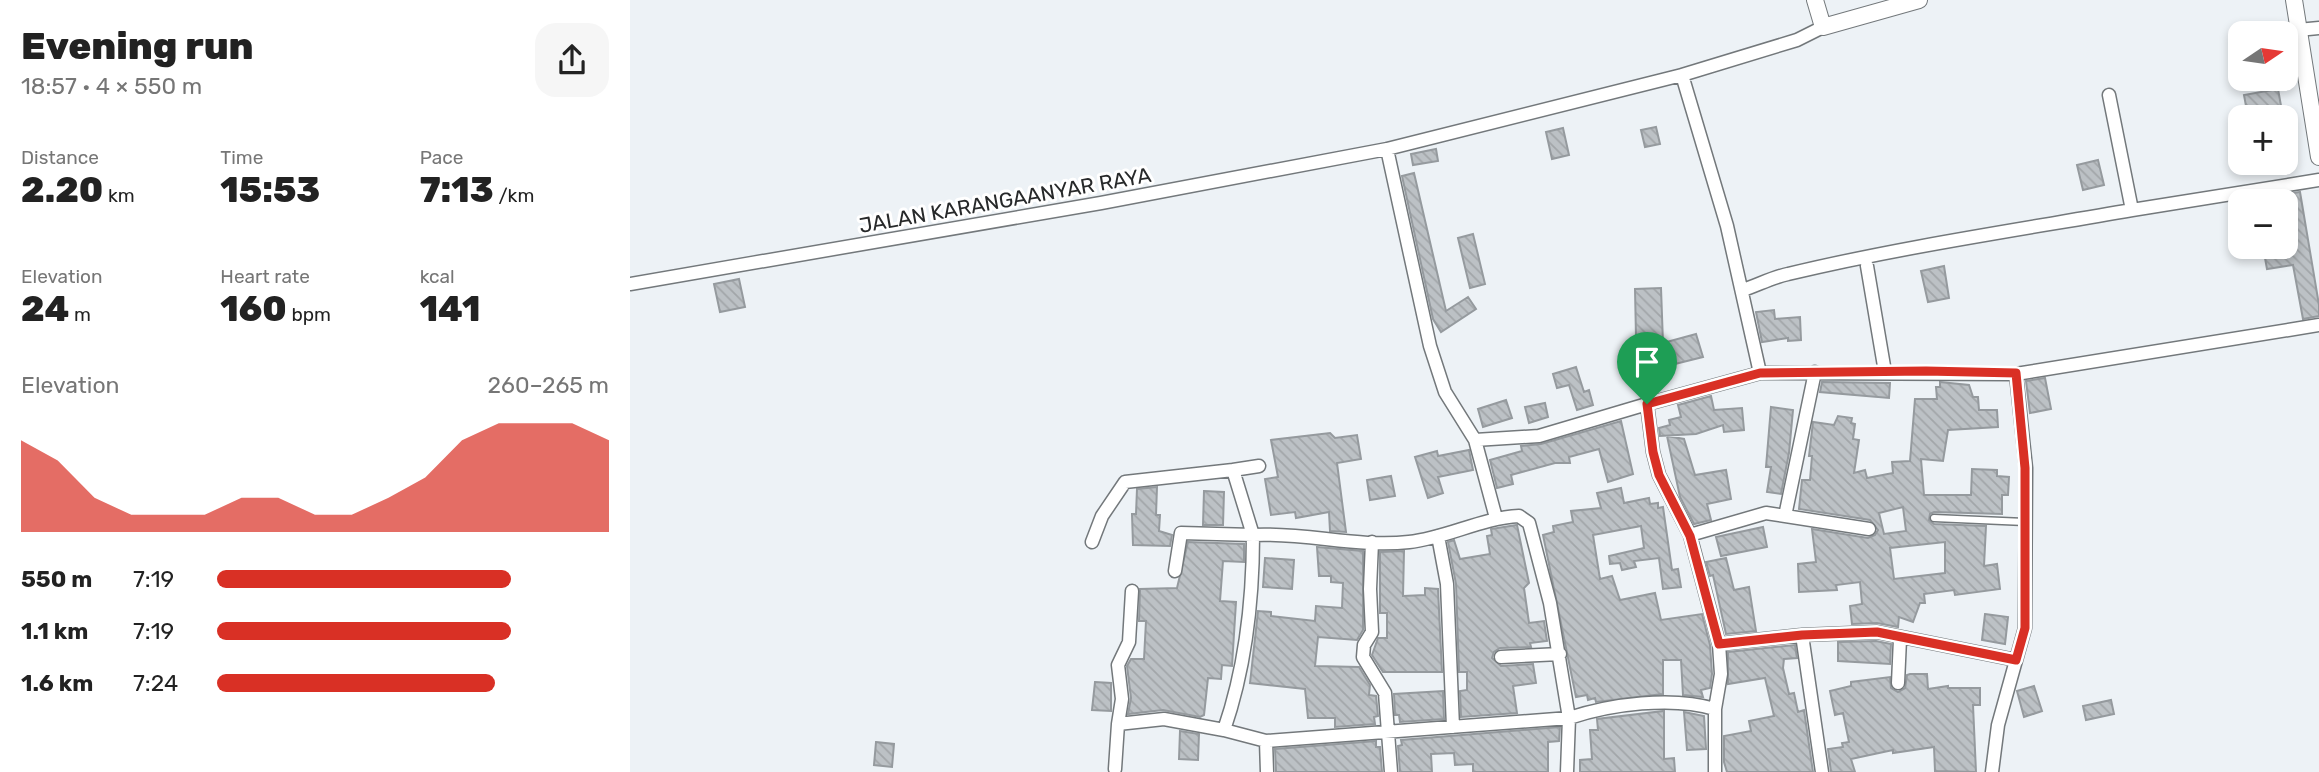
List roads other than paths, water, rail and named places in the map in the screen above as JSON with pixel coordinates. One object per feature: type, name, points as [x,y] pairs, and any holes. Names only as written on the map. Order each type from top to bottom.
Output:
[{"type":"street","points":[[1815,0],[1822,27],[1920,0]]},
{"type":"street","points":[[2294,0],[2297,21]]},
{"type":"street","name":"JALAN KARANGAANYAR RAYA","points":[[630,284],[1074,208],[1387,149],[1682,75],[1797,40],[1822,27]]},
{"type":"street","points":[[2319,28],[2298,30],[2319,157]]},
{"type":"street","points":[[1682,75],[1727,226],[1760,373]]},
{"type":"street","points":[[2109,94],[2132,211]]},
{"type":"street","points":[[1387,149],[1430,346],[1445,392],[1475,440],[1496,518]]},
{"type":"street","points":[[1743,290],[1772,282],[1783,275],[1857,258],[2319,180]]},
{"type":"street","points":[[1867,266],[1885,372]]},
{"type":"street","points":[[1475,440],[1539,436],[1760,373],[2016,373],[2319,324]]},
{"type":"street","points":[[1785,516],[1815,372]]},
{"type":"street","points":[[1992,772],[1998,725],[2025,628],[2025,468],[2016,373]]},
{"type":"street","points":[[1647,404],[1659,475],[1690,536],[1719,644],[1721,674],[1715,709],[1715,772]]},
{"type":"street","points":[[1092,542],[1094,531],[1125,482],[1259,466]]},
{"type":"street","points":[[1224,730],[1234,703],[1242,657],[1253,535],[1233,470]]},
{"type":"street","points":[[1690,536],[1761,513],[1869,529]]},
{"type":"street","points":[[1175,571],[1181,533],[1276,534],[1407,543],[1496,518],[1519,516],[1529,523],[1560,654],[1569,718],[1567,772]]},
{"type":"street","points":[[1438,536],[1447,584],[1453,727]]},
{"type":"street","points":[[1372,542],[1372,632],[1364,645],[1363,657],[1384,689],[1390,732],[1391,772]]},
{"type":"street","points":[[1111,771],[1122,693],[1118,665],[1129,642],[1132,591]]},
{"type":"street","points":[[1719,644],[1802,635],[1877,632],[1900,639],[2016,660]]},
{"type":"street","points":[[1802,635],[1822,772]]},
{"type":"street","points":[[1898,683],[1900,639]]},
{"type":"street","points":[[1501,657],[1560,654]]},
{"type":"street","points":[[1118,724],[1164,719],[1266,741],[1569,718],[1590,711],[1640,705],[1697,704],[1715,709]]},
{"type":"street","points":[[1266,741],[1267,772]]},
{"type":"lane","points":[[1934,518],[2025,522]]}]
